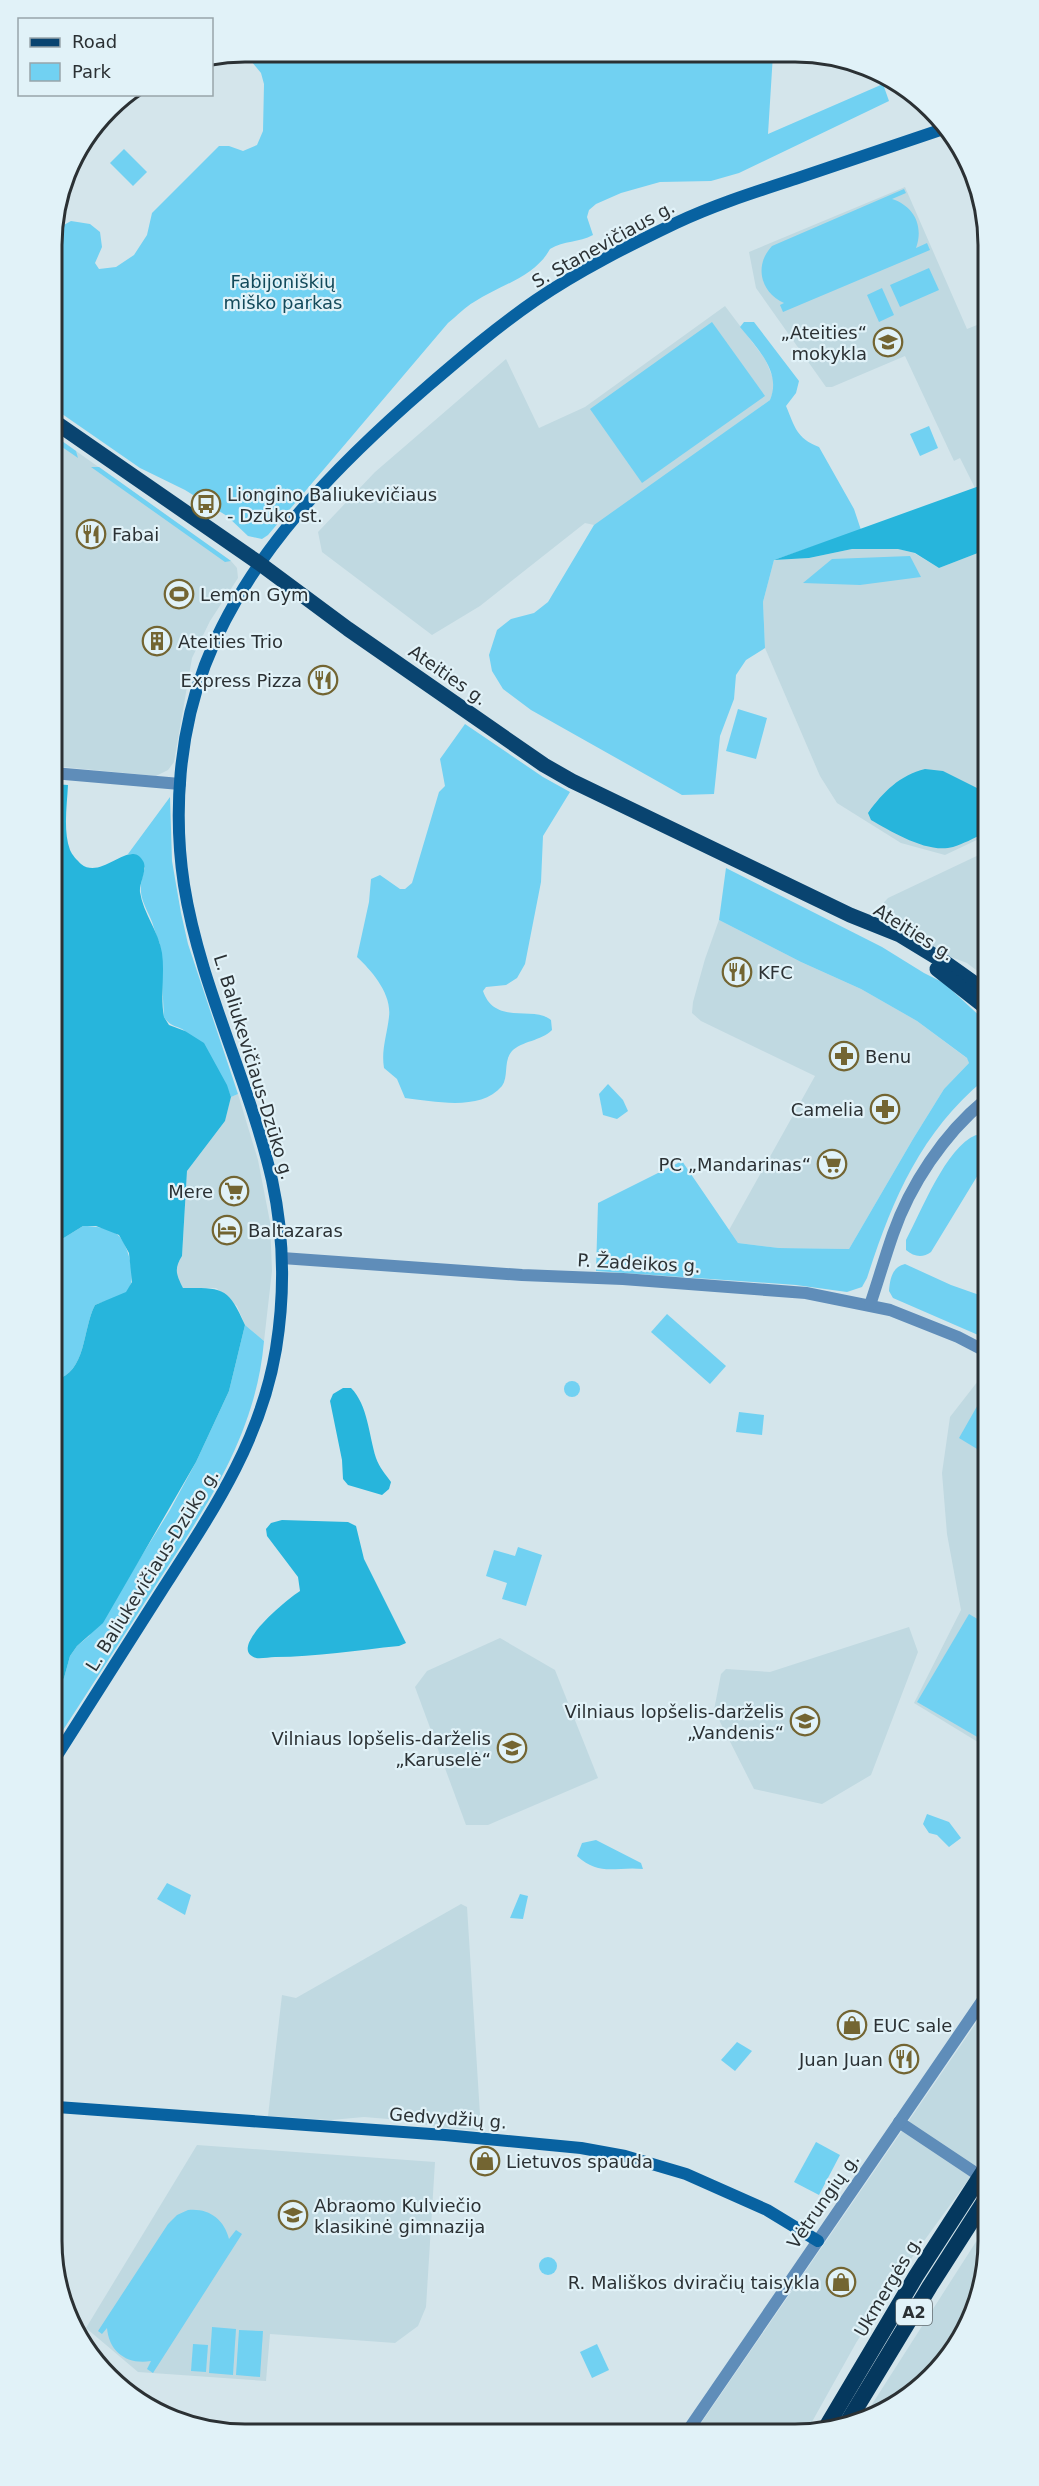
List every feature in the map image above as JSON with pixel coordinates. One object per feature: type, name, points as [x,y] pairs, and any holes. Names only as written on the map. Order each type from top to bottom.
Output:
[{"type":"highway","name":"Ukmergės g.","points":[[851,2415],[977,2184]]},
{"type":"highway","name":"Ukmergės g.","points":[[830,2420],[941,2254],[977,2209]]},
{"type":"main road","name":"S. Stanevičiaus g.","points":[[259,563],[306,507],[381,428],[466,354],[536,300],[610,255],[681,220],[937,131]]},
{"type":"main road","name":"Ateities g.","points":[[62,427],[544,765],[572,781],[850,915],[900,935],[978,985]]},
{"type":"main road","name":"L. Baliukevičiaus-Dzūko g.","points":[[62,1748],[222,1497],[249,1442],[268,1385],[276,1352],[282,1258],[277,1208],[262,1144],[198,948],[190,915],[181,855],[180,784],[189,722],[201,677],[219,634],[259,563]]},
{"type":"main road","name":"Ateities g.","points":[[850,915],[942,972],[978,1001]]},
{"type":"main road","name":"Gedvydžių g.","points":[[62,2107],[445,2135],[581,2148],[625,2156],[686,2174],[766,2210],[818,2241]]},
{"type":"street","points":[[62,774],[180,784]]},
{"type":"street","points":[[870,1305],[893,1233],[916,1186],[949,1136],[978,1107]]},
{"type":"street","name":"P. Žadeikos g.","points":[[282,1258],[806,1293],[870,1305],[915,1320],[977,1347]]},
{"type":"street","name":"Vėtrungių g.","points":[[692,2424],[977,2008]]},
{"type":"street","points":[[899,2122],[977,2167]]},
{"type":"shaded area","name":"„Ateities“ mokykla","points":[[905,187],[967,329],[978,325],[978,487],[975,488],[960,458],[954,461],[905,356],[832,387],[826,387],[756,288],[749,252]]},
{"type":"shaded area","points":[[725,306],[765,359],[773,378],[774,389],[770,400],[623,507],[594,525],[585,523],[480,606],[432,635],[322,552],[318,532],[375,472],[506,359],[539,428],[585,407]]},
{"type":"shaded area","points":[[62,441],[231,561],[237,568],[238,578],[210,621],[192,658],[174,762],[168,770],[156,776],[62,767]]},
{"type":"shaded area","points":[[978,486],[978,553],[939,568],[915,553],[898,549],[852,549],[809,558],[774,560]]},
{"type":"shaded area","points":[[852,549],[899,549],[914,553],[939,568],[978,553],[978,840],[945,855],[901,843],[837,803],[820,776],[765,648],[763,602],[774,560],[809,558]]},
{"type":"shaded area","points":[[925,769],[943,771],[978,788],[978,837],[953,847],[933,847],[911,841],[871,820],[868,813],[886,791],[900,780]]},
{"type":"shaded area","points":[[62,785],[68,785],[66,818],[68,843],[72,854],[81,864],[89,868],[98,867],[131,854],[137,855],[143,861],[140,892],[162,953],[164,1017],[169,1025],[185,1031],[204,1043],[227,1085],[231,1097],[225,1121],[187,1171],[182,1256],[177,1272],[183,1288],[208,1288],[223,1292],[234,1303],[245,1325],[229,1391],[196,1462],[103,1623],[77,1646],[70,1656],[62,1681],[62,1377],[73,1368],[78,1359],[95,1305],[126,1292],[132,1282],[129,1253],[119,1235],[96,1226],[83,1226],[62,1239]]},
{"type":"shaded area","points":[[978,856],[978,971],[967,963],[943,954],[883,917],[878,909],[888,898]]},
{"type":"shaded area","points":[[719,920],[801,962],[861,989],[917,1021],[968,1059],[969,1063],[944,1089],[849,1249],[779,1248],[738,1243],[729,1230],[815,1076],[701,1021],[692,1013],[705,959]]},
{"type":"shaded area","points":[[238,1094],[258,1160],[270,1222],[272,1271],[264,1341],[245,1325],[237,1306],[216,1288],[183,1288],[176,1275],[176,1267],[182,1256],[187,1171],[225,1121],[231,1097]]},
{"type":"shaded area","points":[[977,1382],[977,1742],[914,1703],[961,1610],[947,1534],[942,1473],[950,1417]]},
{"type":"shaded area","points":[[343,1388],[351,1388],[357,1395],[367,1421],[376,1458],[391,1482],[389,1489],[382,1495],[348,1485],[343,1479],[342,1460],[330,1401],[333,1394]]},
{"type":"shaded area","points":[[282,1520],[348,1522],[356,1526],[364,1559],[406,1643],[399,1646],[306,1656],[256,1658],[249,1653],[248,1645],[263,1623],[300,1591],[298,1577],[267,1536],[266,1529],[271,1523]]},
{"type":"shaded area","name":"Vilniaus lopšelis-darželis „Vandenis“","points":[[909,1627],[918,1652],[871,1775],[822,1804],[754,1789],[714,1710],[721,1674],[726,1669],[770,1672]]},
{"type":"shaded area","name":"Vilniaus lopšelis-darželis „Karuselė“","points":[[500,1638],[555,1670],[598,1778],[488,1825],[466,1825],[415,1687],[427,1671]]},
{"type":"shaded area","points":[[461,1904],[467,1907],[481,2131],[364,2117],[331,2120],[268,2116],[282,1995],[296,1998]]},
{"type":"shaded area","points":[[977,2021],[977,2168],[895,2281],[856,2343],[811,2423],[700,2424]]},
{"type":"shaded area","name":"Abraomo Kulviečio klasikinė gimnazija","points":[[197,2145],[435,2162],[426,2307],[418,2326],[395,2343],[270,2334],[266,2381],[138,2372],[86,2328]]},
{"type":"shaded area","points":[[977,2240],[971,2289],[964,2311],[953,2333],[924,2371],[896,2394],[869,2409]]},
{"type":"green space","name":"Fabijoniškių miško parkas","points":[[252,62],[772,62],[768,134],[882,84],[889,101],[739,173],[711,181],[660,182],[621,193],[596,204],[589,210],[587,217],[593,235],[550,249],[543,259],[526,274],[471,304],[448,323],[268,535],[262,539],[248,536],[227,516],[185,490],[140,468],[62,414],[63,225],[71,221],[90,224],[100,232],[102,247],[95,263],[99,269],[116,267],[134,255],[147,235],[152,213],[219,146],[229,146],[243,151],[257,145],[263,131],[264,84],[261,73]]},
{"type":"green space","points":[[124,149],[147,172],[133,186],[110,163]]},
{"type":"green space","points":[[904,189],[906,193],[892,199],[900,202],[915,218],[919,232],[916,248],[927,243],[930,250],[783,312],[780,305],[784,303],[769,292],[762,278],[763,261],[772,246]]},
{"type":"green space","points":[[929,268],[939,290],[900,307],[890,285]]},
{"type":"green space","points":[[882,288],[894,315],[879,322],[867,295]]},
{"type":"green space","points":[[712,322],[765,396],[642,483],[590,409]]},
{"type":"green space","points":[[744,322],[754,322],[799,381],[796,393],[786,406],[801,436],[819,447],[854,509],[861,530],[774,560],[763,602],[765,648],[746,660],[736,675],[734,699],[720,736],[714,794],[682,795],[531,710],[503,689],[492,671],[489,655],[497,630],[511,619],[534,613],[548,602],[594,525],[770,400],[773,380],[770,370],[760,352],[740,327]]},
{"type":"green space","points":[[929,426],[938,448],[920,456],[910,434]]},
{"type":"green space","points":[[62,441],[76,451],[78,458],[62,447]]},
{"type":"green space","points":[[91,467],[99,467],[231,561],[225,562]]},
{"type":"green space","points":[[910,556],[921,577],[860,585],[803,583],[832,559]]},
{"type":"green space","points":[[738,709],[767,718],[756,759],[726,751]]},
{"type":"green space","points":[[465,724],[543,777],[570,792],[543,836],[541,882],[525,964],[517,978],[506,985],[486,987],[483,991],[489,1002],[496,1008],[505,1012],[543,1016],[551,1020],[552,1030],[543,1037],[512,1051],[509,1055],[504,1082],[493,1094],[482,1099],[456,1103],[405,1098],[397,1079],[384,1068],[389,1008],[384,992],[375,976],[357,957],[369,902],[371,879],[380,875],[400,889],[405,889],[412,883],[439,792],[445,786],[440,759]]},
{"type":"green space","points":[[170,797],[172,861],[181,913],[188,944],[238,1094],[231,1097],[218,1072],[199,1047],[184,1031],[164,1017],[160,944],[141,892],[145,868],[135,854],[128,854]]},
{"type":"green space","points":[[726,868],[882,947],[944,983],[978,1014],[978,1086],[942,1122],[911,1170],[898,1195],[862,1287],[847,1292],[796,1285],[596,1271],[598,1203],[682,1161],[738,1243],[779,1248],[849,1249],[944,1089],[969,1063],[967,1058],[917,1021],[861,989],[801,962],[719,920]]},
{"type":"green space","points":[[608,1084],[623,1100],[628,1111],[617,1119],[603,1115],[599,1094]]},
{"type":"green space","points":[[978,1135],[978,1176],[931,1252],[922,1256],[912,1254],[906,1250],[906,1240],[935,1182],[965,1142]]},
{"type":"green space","points":[[83,1226],[107,1229],[116,1233],[126,1248],[132,1273],[130,1288],[126,1293],[95,1305],[78,1359],[73,1368],[62,1377],[62,1239]]},
{"type":"green space","points":[[905,1264],[977,1294],[977,1335],[893,1298],[889,1291],[891,1278],[894,1271]]},
{"type":"green space","points":[[667,1314],[726,1366],[710,1384],[651,1332]]},
{"type":"green space","points":[[245,1325],[264,1341],[259,1376],[239,1440],[209,1501],[62,1732],[62,1681],[70,1656],[77,1646],[89,1636],[170,1510],[196,1462],[229,1391]]},
{"type":"green space","points":[[569,1381],[575,1381],[580,1389],[578,1395],[569,1397],[564,1392],[564,1386]]},
{"type":"green space","points":[[977,1406],[977,1449],[959,1438]]},
{"type":"green space","points":[[739,1412],[764,1415],[762,1435],[736,1432]]},
{"type":"green space","points":[[518,1547],[542,1555],[526,1606],[502,1599],[507,1583],[486,1576],[494,1550],[515,1556]]},
{"type":"green space","points":[[969,1614],[977,1619],[977,1737],[917,1702]]},
{"type":"green space","points":[[927,1814],[949,1822],[961,1838],[949,1847],[937,1835],[929,1833],[923,1824]]},
{"type":"green space","points":[[596,1840],[641,1863],[643,1869],[601,1869],[577,1856],[582,1843]]},
{"type":"green space","points":[[167,1883],[191,1895],[185,1915],[157,1899]]},
{"type":"green space","points":[[520,1894],[528,1896],[523,1919],[510,1918]]},
{"type":"green space","points":[[737,2042],[752,2051],[735,2071],[721,2060]]},
{"type":"green space","points":[[816,2142],[840,2155],[819,2195],[794,2182]]},
{"type":"green space","points":[[188,2210],[203,2211],[214,2216],[227,2232],[229,2239],[236,2230],[242,2234],[153,2373],[147,2369],[151,2361],[127,2359],[111,2344],[107,2328],[102,2334],[98,2331],[168,2224],[177,2215]]},
{"type":"green space","points":[[548,2257],[554,2260],[557,2266],[554,2272],[548,2275],[542,2272],[539,2266],[542,2260]]},
{"type":"green space","points":[[212,2327],[236,2329],[233,2375],[209,2373]]},
{"type":"green space","points":[[239,2330],[263,2331],[260,2377],[236,2375]]},
{"type":"green space","points":[[193,2344],[208,2345],[206,2372],[191,2371]]},
{"type":"green space","points":[[597,2344],[609,2370],[592,2378],[580,2352]]},
{"type":"place","name":"„Ateities“ mokykla","points":[[888,342]]},
{"type":"place","name":"Liongino Baliukevičiaus - Dzūko st.","points":[[206,504]]},
{"type":"place","name":"Fabai","points":[[91,534]]},
{"type":"place","name":"Lemon Gym","points":[[179,594]]},
{"type":"place","name":"Ateities Trio","points":[[157,641]]},
{"type":"place","name":"Express Pizza","points":[[323,680]]},
{"type":"place","name":"KFC","points":[[737,972]]},
{"type":"place","name":"Benu","points":[[844,1056]]},
{"type":"place","name":"Camelia","points":[[885,1109]]},
{"type":"place","name":"PC „Mandarinas“","points":[[832,1164]]},
{"type":"place","name":"Mere","points":[[234,1191]]},
{"type":"place","name":"Baltazaras","points":[[227,1230]]},
{"type":"place","name":"Vilniaus lopšelis-darželis „Vandenis“","points":[[805,1721]]},
{"type":"place","name":"Vilniaus lopšelis-darželis „Karuselė“","points":[[512,1748]]},
{"type":"place","name":"EUC sale","points":[[852,2025]]},
{"type":"place","name":"Juan Juan","points":[[904,2059]]},
{"type":"place","name":"Lietuvos spauda","points":[[485,2161]]},
{"type":"place","name":"Abraomo Kulviečio klasikinė gimnazija","points":[[293,2215]]},
{"type":"place","name":"R. Mališkos dviračių taisykla","points":[[841,2282]]}]
